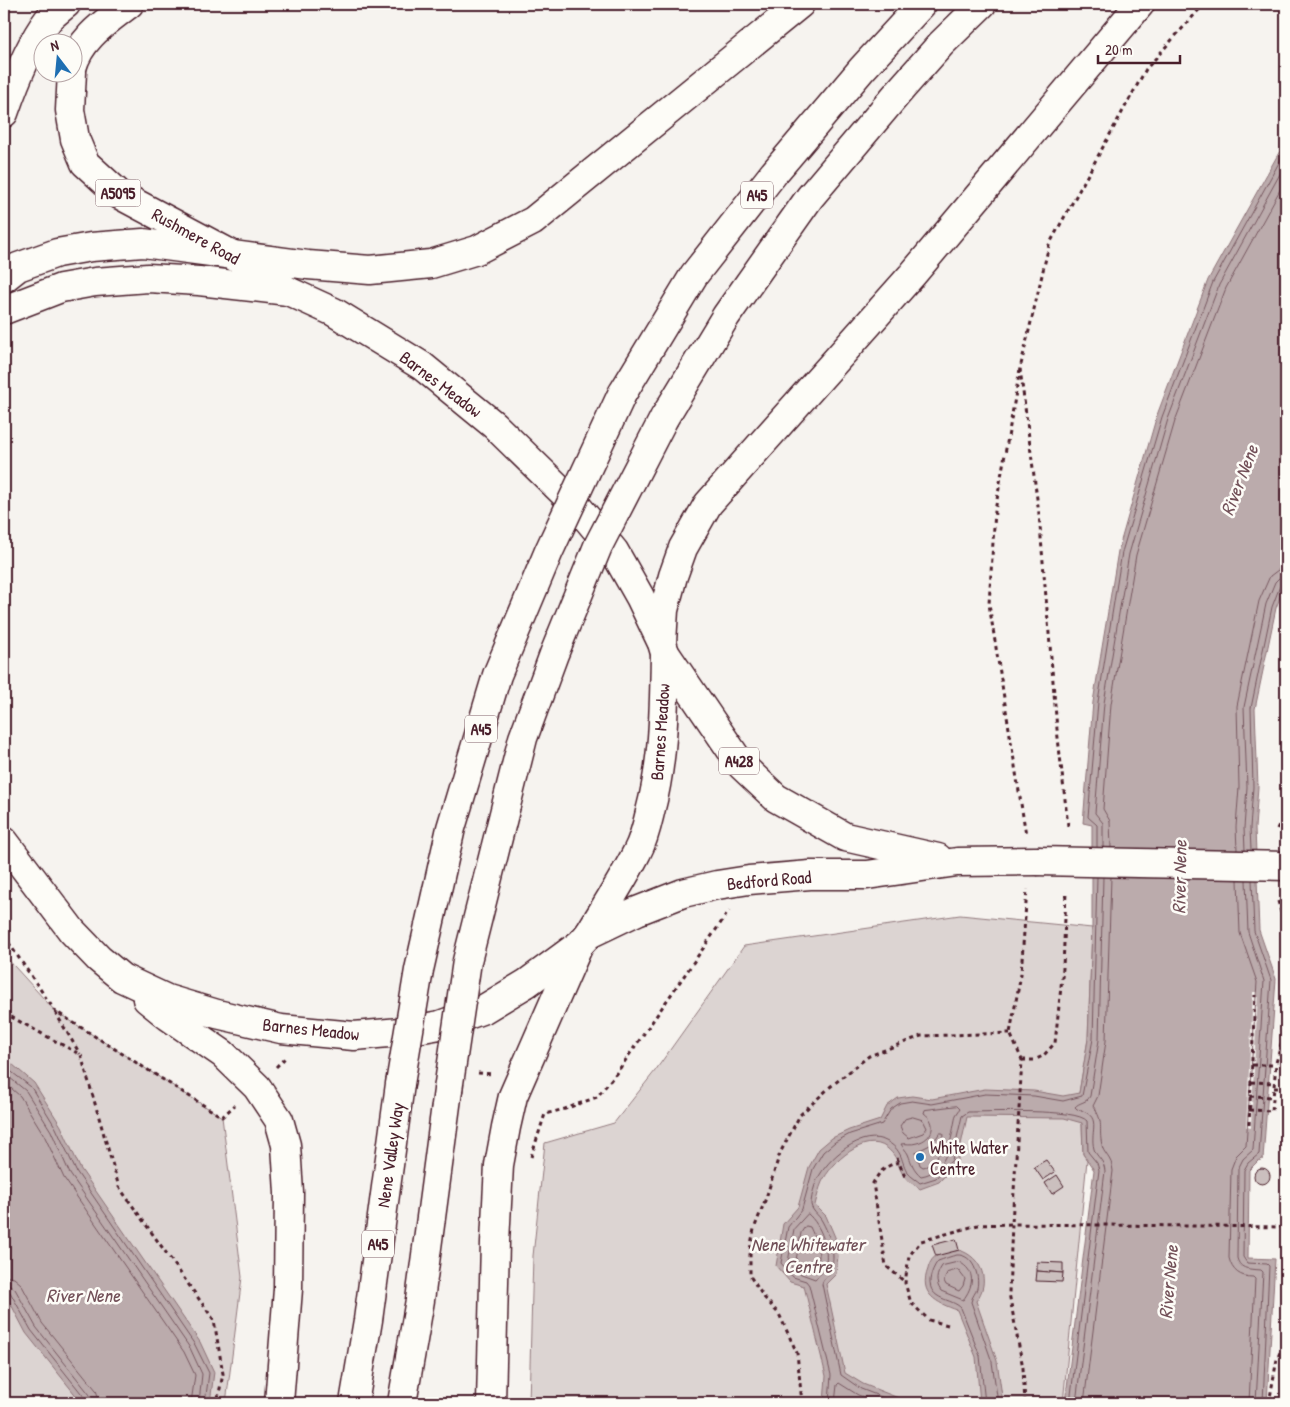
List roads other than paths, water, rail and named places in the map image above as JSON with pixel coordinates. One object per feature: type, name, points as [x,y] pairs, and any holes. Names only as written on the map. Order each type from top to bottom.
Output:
[{"type":"main road","points":[[4,113],[31,49],[48,20],[66,4]]},
{"type":"main road","points":[[82,48],[93,32],[129,4]]},
{"type":"main road","points":[[4,278],[18,267],[57,253],[91,247],[143,243],[370,270],[431,264],[478,250],[533,220],[800,4]]},
{"type":"main road","name":"Nene Valley Way","points":[[354,1403],[368,1320],[400,1084],[419,970],[451,828],[497,675],[549,551],[622,394],[694,275],[774,173],[862,69],[922,4]]},
{"type":"main road","name":"A45","points":[[402,1403],[420,1300],[467,961],[523,738],[554,654],[598,546],[664,418],[726,316],[810,197],[922,66],[982,4]]},
{"type":"main road","points":[[664,648],[664,610],[673,576],[682,548],[708,504],[912,275],[1140,4]]},
{"type":"main road","name":"Rushmere Road","points":[[71,82],[70,110],[75,140],[85,163],[120,194],[229,253],[288,291]]},
{"type":"main road","name":"Barnes Meadow","points":[[4,310],[61,288],[104,281],[148,278],[245,285],[288,291],[334,312],[422,366],[494,425],[576,505],[614,551],[640,596],[664,648],[660,757],[655,795],[647,827],[638,851],[585,939],[527,984],[484,1009],[440,1025],[400,1032],[354,1036],[281,1028],[217,1014],[167,999],[122,978],[99,959],[72,931],[4,841]]},
{"type":"main road","name":"Bedford Road","points":[[664,648],[742,766],[776,798],[845,837],[957,862],[1031,868],[1286,866]]},
{"type":"main road","name":"Bedford Road","points":[[585,939],[637,911],[683,893],[717,884],[749,880],[867,874],[957,862]]},
{"type":"main road","points":[[492,1403],[495,1242],[499,1166],[504,1136],[513,1096],[585,939]]},
{"type":"main road","points":[[122,978],[168,1016],[224,1054],[257,1087],[279,1120],[286,1145],[289,1193],[288,1289],[279,1403]]},
{"type":"main road","points":[[420,1300],[420,1403]]},
{"type":"water","name":"Nene Whitewater Centre","points":[[1286,140],[1286,582],[1276,608],[1255,709],[1258,787],[1255,828],[1259,930],[1276,979],[1263,1159],[1258,1161],[1249,1170],[1248,1258],[1275,1259],[1267,1403],[1065,1403],[1094,1170],[1083,1154],[1082,1123],[1064,1118],[967,1117],[957,1163],[939,1182],[920,1189],[906,1179],[894,1156],[887,1148],[869,1143],[859,1146],[841,1158],[826,1174],[822,1182],[815,1205],[826,1216],[835,1237],[838,1256],[836,1274],[826,1284],[845,1373],[863,1384],[906,1401],[906,1403],[824,1403],[826,1376],[804,1286],[790,1282],[776,1266],[783,1224],[798,1207],[809,1167],[819,1149],[832,1138],[849,1130],[880,1120],[887,1106],[898,1098],[912,1096],[932,1099],[985,1089],[1034,1091],[1063,1096],[1079,1093],[1088,1039],[1092,928],[1092,825],[1083,823],[1093,702],[1118,551],[1157,415],[1208,280]]},
{"type":"water","name":"River Nene","points":[[4,1060],[12,1064],[34,1083],[61,1126],[80,1168],[200,1342],[214,1372],[210,1403],[82,1403],[26,1333],[4,1291]]},
{"type":"water","points":[[959,1250],[973,1258],[982,1271],[983,1286],[981,1294],[976,1301],[997,1361],[1003,1403],[980,1403],[976,1357],[957,1310],[936,1301],[931,1296],[926,1285],[928,1267],[933,1258]]},
{"type":"place","name":"White Water Centre","points":[[920,1157]]}]
